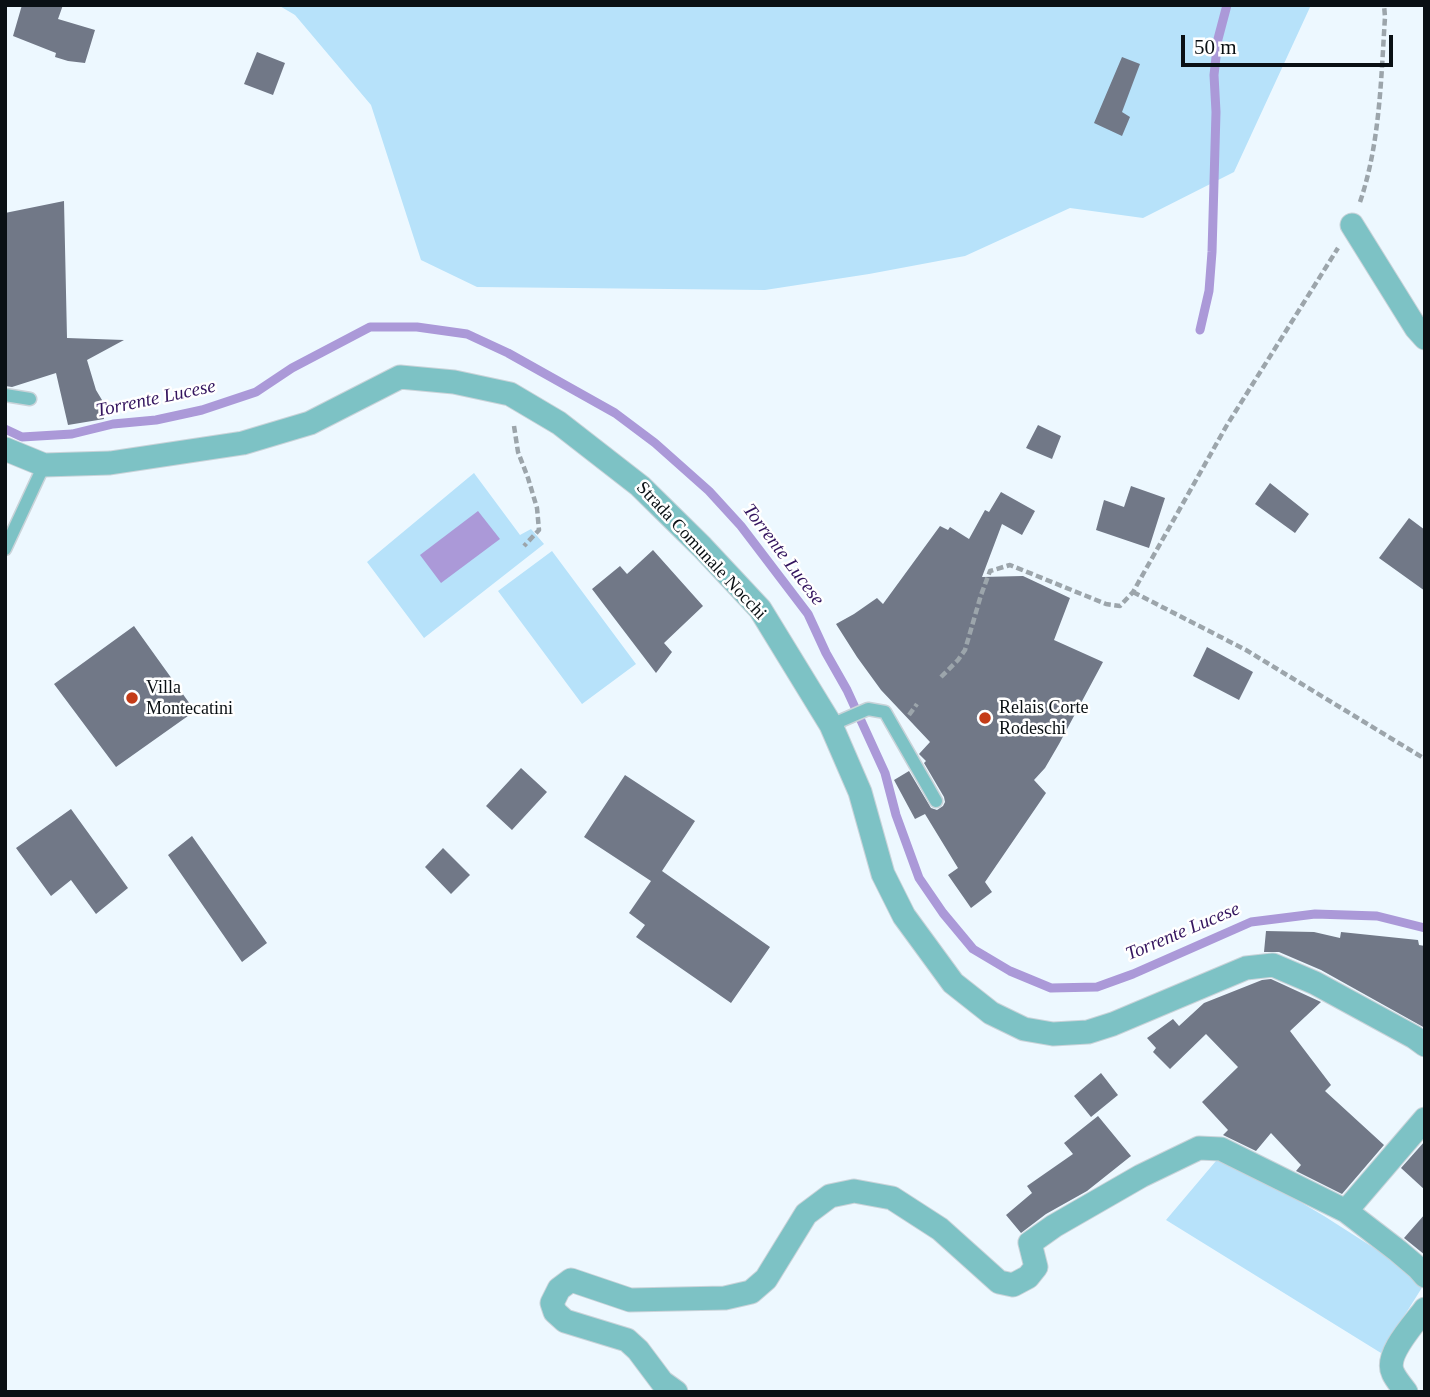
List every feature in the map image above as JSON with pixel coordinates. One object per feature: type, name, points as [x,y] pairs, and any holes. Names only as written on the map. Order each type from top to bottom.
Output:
[{"type":"street","points":[[1352,225],[1416,328],[1425,338]]},
{"type":"street","name":"Strada Comunale Nocchi","points":[[5,450],[44,465],[110,463],[243,443],[310,423],[400,377],[454,382],[510,394],[559,422],[640,486],[760,609],[836,724],[860,792],[883,874],[904,916],[953,983],[990,1013],[1024,1028],[1053,1034],[1088,1032],[1246,968],[1273,965],[1315,983],[1425,1045]]},
{"type":"street","points":[[1346,1211],[1425,1119]]},
{"type":"street","points":[[676,1392],[662,1382],[627,1340],[565,1321],[555,1312],[552,1303],[559,1289],[571,1280],[630,1300],[726,1298],[751,1292],[766,1279],[806,1213],[830,1196],[854,1191],[892,1198],[940,1229],[999,1282],[1013,1285],[1028,1277],[1036,1266],[1030,1243],[1054,1226],[1141,1176],[1199,1148],[1221,1149],[1346,1211],[1398,1251],[1425,1276]]},
{"type":"street","points":[[1406,1392],[1391,1372],[1391,1359],[1425,1310]]},
{"type":"lane","points":[[5,395],[30,399]]},
{"type":"lane","points":[[5,550],[44,465]]},
{"type":"lane","points":[[836,724],[868,709],[885,712],[936,802]]},
{"type":"path","points":[[941,677],[965,650],[990,571],[1010,565],[1106,604],[1120,606],[1133,592],[1227,425],[1352,225],[1366,184],[1378,121],[1384,5]]},
{"type":"path","points":[[510,394],[517,452],[537,508],[539,530],[524,546]]},
{"type":"path","points":[[1133,592],[1246,650],[1425,759]]},
{"type":"shaded area","points":[[278,5],[1311,5],[1234,172],[1143,218],[1070,208],[965,256],[765,290],[477,287],[421,260],[371,105],[295,15]]},
{"type":"shaded area","points":[[474,473],[520,535],[531,529],[544,544],[424,638],[367,562]]},
{"type":"shaded area","points":[[478,511],[500,539],[441,583],[420,555]]},
{"type":"shaded area","points":[[552,551],[636,664],[582,704],[498,591]]},
{"type":"shaded area","points":[[1221,1155],[1421,1278],[1423,1286],[1381,1353],[1166,1220]]},
{"type":"building","points":[[22,5],[63,5],[58,19],[95,30],[85,63],[55,57],[56,53],[13,36]]},
{"type":"building","points":[[257,52],[285,63],[273,95],[244,84]]},
{"type":"building","points":[[1122,57],[1140,64],[1122,112],[1130,117],[1122,136],[1094,123]]},
{"type":"building","points":[[64,201],[67,338],[124,340],[87,360],[96,390],[102,400],[104,419],[68,425],[56,373],[12,387],[5,386],[5,213]]},
{"type":"building","points":[[1038,425],[1061,436],[1052,459],[1026,448]]},
{"type":"building","points":[[1270,483],[1309,514],[1295,533],[1255,504]]},
{"type":"building","points":[[1131,486],[1165,498],[1149,548],[1096,530],[1104,500],[1124,507]]},
{"type":"building","points":[[1001,492],[1035,511],[1022,535],[1002,524],[982,577],[1023,576],[1070,598],[1054,640],[1103,662],[1045,768],[1034,780],[1046,793],[985,882],[992,892],[971,908],[948,875],[958,868],[925,814],[915,819],[894,780],[909,771],[931,808],[937,810],[943,806],[944,797],[924,763],[926,761],[919,754],[930,742],[881,690],[836,624],[877,598],[883,604],[940,526],[948,530],[950,527],[969,539],[985,510],[989,512]]},
{"type":"building","points":[[1409,518],[1425,530],[1425,591],[1379,558]]},
{"type":"building","points":[[653,550],[703,606],[664,643],[672,652],[656,673],[592,589],[620,566],[627,574]]},
{"type":"building","points":[[134,626],[195,711],[116,767],[54,684]]},
{"type":"building","points":[[1207,647],[1253,672],[1239,700],[1193,676]]},
{"type":"building","points":[[521,768],[547,792],[512,830],[486,806]]},
{"type":"building","points":[[625,775],[695,821],[662,871],[770,947],[731,1003],[636,937],[645,925],[629,913],[651,881],[584,837]]},
{"type":"building","points":[[71,809],[128,888],[96,914],[71,880],[51,896],[16,848]]},
{"type":"building","points":[[192,836],[267,943],[242,962],[168,855]]},
{"type":"building","points":[[443,848],[470,875],[451,894],[425,867]]},
{"type":"building","points":[[1266,931],[1314,932],[1340,938],[1341,932],[1418,940],[1419,945],[1425,946],[1425,1028],[1321,970],[1279,952],[1264,952]]},
{"type":"building","points":[[1271,979],[1321,1002],[1290,1031],[1331,1085],[1325,1091],[1384,1145],[1342,1194],[1296,1171],[1301,1165],[1271,1133],[1256,1151],[1223,1135],[1228,1130],[1202,1102],[1238,1067],[1206,1034],[1170,1069],[1153,1052],[1156,1048],[1147,1038],[1173,1019],[1179,1026],[1204,1003]]},
{"type":"building","points":[[1101,1073],[1118,1095],[1091,1117],[1074,1096]]},
{"type":"building","points":[[1098,1116],[1131,1156],[1087,1191],[1046,1214],[1021,1233],[1006,1215],[1032,1193],[1027,1186],[1073,1154],[1064,1143]]},
{"type":"building","points":[[1425,1141],[1425,1190],[1401,1168]]},
{"type":"building","points":[[1425,1214],[1425,1255],[1404,1238]]},
{"type":"waterway","points":[[1200,330],[1209,291],[1212,252],[1216,112],[1214,75],[1218,39],[1227,5]]},
{"type":"waterway","name":"Torrente Lucese","points":[[5,429],[22,437],[72,434],[113,424],[156,420],[202,410],[256,392],[292,368],[370,327],[417,327],[467,334],[508,353],[615,413],[655,443],[709,491],[741,526],[808,614],[885,773],[896,815],[919,878],[973,949],[1010,971],[1051,988],[1097,987],[1251,922],[1315,914],[1377,916],[1425,928]]},
{"type":"place","name":"Villa Montecatini","points":[[132,698]]},
{"type":"place","name":"Relais Corte Rodeschi","points":[[985,718]]}]
